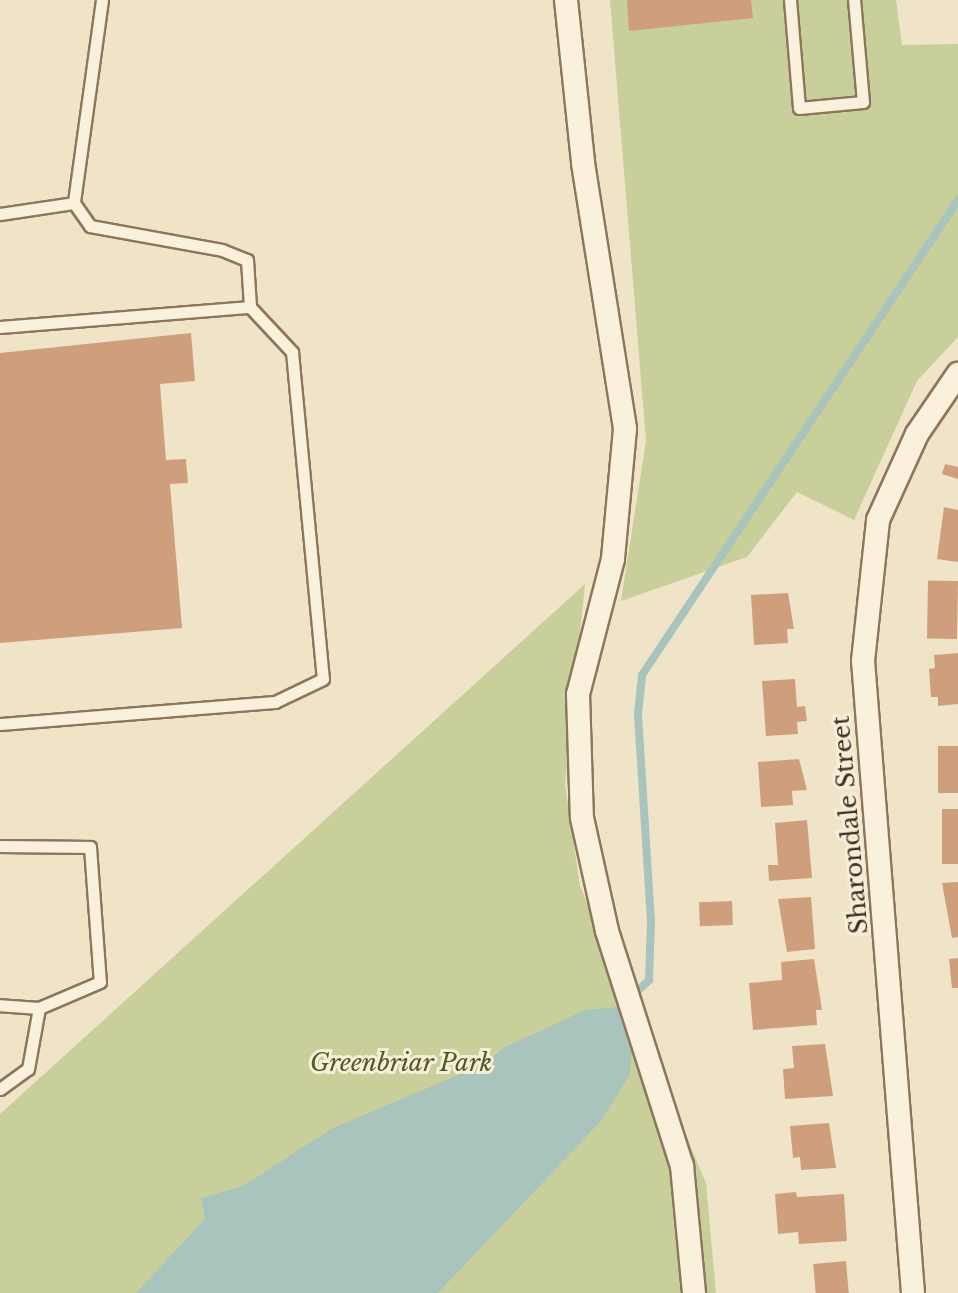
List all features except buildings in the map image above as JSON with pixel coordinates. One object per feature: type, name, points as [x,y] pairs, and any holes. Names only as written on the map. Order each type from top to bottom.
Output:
[{"type":"street","points":[[566,0],[583,163],[625,429],[613,559],[578,694],[582,818],[607,931],[666,1104],[682,1166],[694,1293]]},
{"type":"street","name":"Sharondale Street","points":[[913,1293],[863,661],[878,520],[917,434],[958,374]]},
{"type":"lane","points":[[0,724],[275,702],[323,679],[292,352],[250,307],[247,260],[222,250],[90,226],[74,203],[102,0]]},
{"type":"lane","points":[[790,0],[799,108],[863,102],[854,0]]},
{"type":"lane","points":[[0,214],[74,203]]},
{"type":"lane","points":[[0,327],[250,307]]},
{"type":"lane","points":[[0,846],[90,847],[100,982],[39,1008],[0,1005]]},
{"type":"lane","points":[[0,1089],[28,1069],[39,1008]]},
{"type":"green space","points":[[610,0],[896,0],[902,45],[958,44],[958,337],[917,381],[854,520],[797,492],[747,557],[621,601],[646,441]]},
{"type":"green space","name":"Greenbriar Park","points":[[585,584],[565,784],[580,886],[706,1183],[716,1293],[0,1293],[0,1114]]},
{"type":"water","points":[[620,1007],[633,1045],[629,1076],[601,1121],[438,1293],[136,1293],[205,1219],[201,1198],[243,1186],[331,1129],[484,1064],[503,1048],[585,1010]]},
{"type":"waterway","points":[[631,997],[649,980],[651,921],[638,714],[642,675],[958,200]]}]
